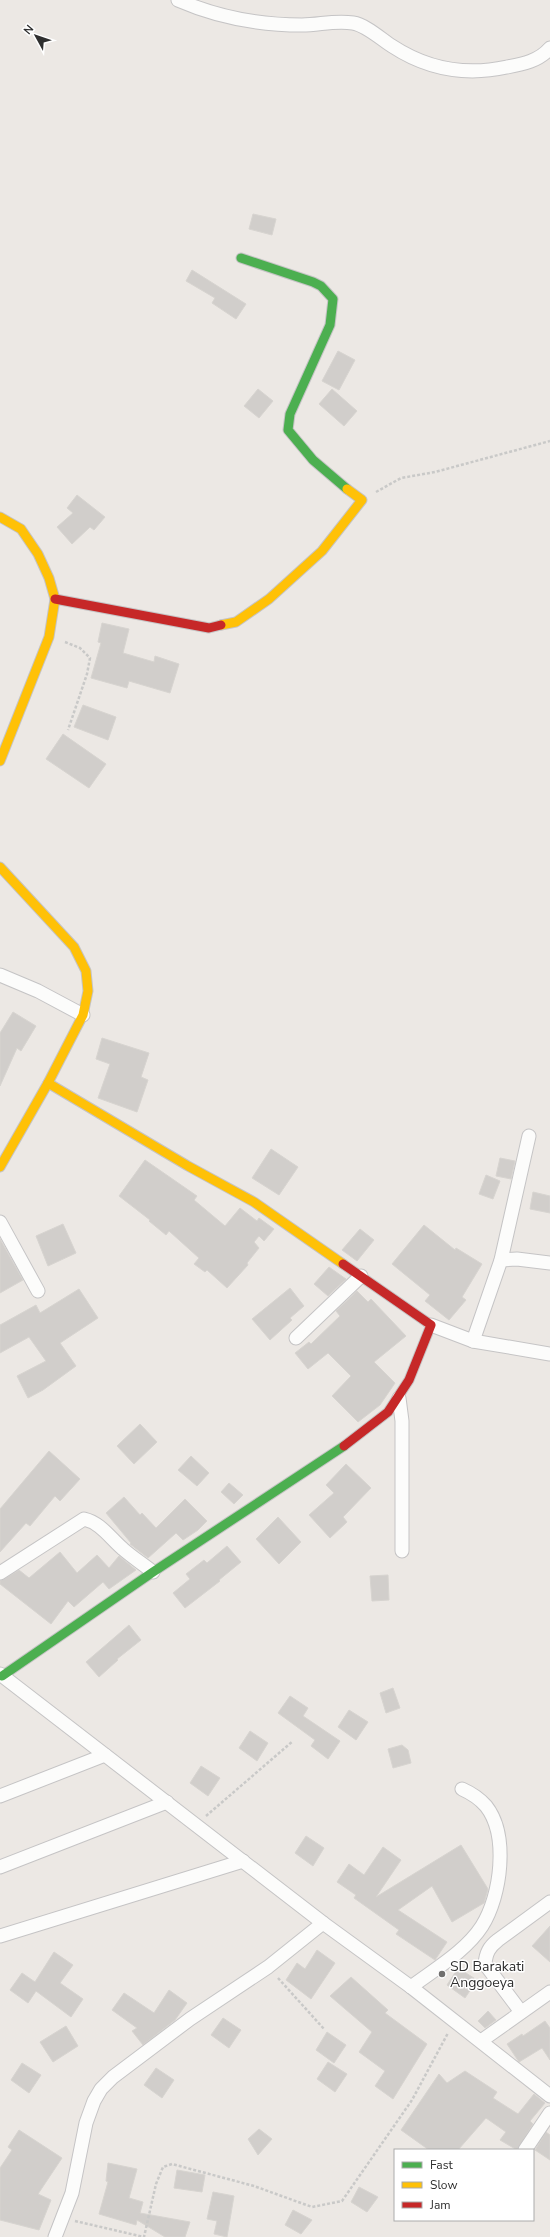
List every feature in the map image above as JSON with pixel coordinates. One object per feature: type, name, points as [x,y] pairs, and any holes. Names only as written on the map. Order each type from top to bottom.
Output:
[{"type":"street","points":[[178,0],[214,15],[260,23],[302,25],[337,21],[355,23],[399,50],[428,65],[451,70],[485,72],[514,66],[535,60],[550,48]]},
{"type":"street","points":[[55,599],[209,628],[236,622],[269,599],[322,551],[362,500],[302,451],[288,430],[290,414],[330,324],[334,299],[325,290],[313,282],[241,258]]},
{"type":"street","points":[[0,517],[21,529],[38,554],[49,578],[55,599],[49,637],[0,761]]},
{"type":"street","points":[[0,867],[53,922],[74,948],[86,971],[88,991],[83,1015],[48,1083],[0,1167]]},
{"type":"street","points":[[0,975],[52,997],[83,1015]]},
{"type":"street","points":[[48,1083],[188,1166],[254,1202],[431,1325],[473,1341],[550,1354]]},
{"type":"street","points":[[473,1341],[502,1260],[529,1136]]},
{"type":"street","points":[[0,1222],[38,1291]]},
{"type":"street","points":[[502,1260],[550,1263]]},
{"type":"street","points":[[296,1338],[361,1276]]},
{"type":"street","points":[[431,1325],[410,1380],[388,1412],[338,1451],[152,1572],[1,1675],[323,1924],[411,1987],[550,2096]]},
{"type":"street","points":[[399,1398],[402,1421],[402,1551]]},
{"type":"street","points":[[0,1574],[84,1519],[93,1521],[100,1526],[123,1549],[152,1572]]},
{"type":"street","points":[[0,1796],[105,1754]]},
{"type":"street","points":[[411,1987],[459,1950],[482,1926],[494,1902],[499,1873],[499,1838],[496,1826],[486,1807],[475,1795],[462,1788]]},
{"type":"street","points":[[0,1867],[167,1802]]},
{"type":"street","points":[[0,1936],[243,1861]]},
{"type":"street","points":[[521,2012],[485,1964],[486,1954],[494,1943],[550,1902]]},
{"type":"street","points":[[55,2237],[72,2193],[86,2123],[94,2101],[101,2089],[113,2076],[190,2019],[268,1967],[323,1924]]},
{"type":"street","points":[[481,2041],[550,1992]]},
{"type":"street","points":[[526,2149],[550,2113]]},
{"type":"path","points":[[362,500],[401,478],[435,472],[550,441]]},
{"type":"path","points":[[49,637],[80,648],[90,658],[87,674],[68,730]]},
{"type":"path","points":[[196,1825],[293,1741]]},
{"type":"path","points":[[268,1967],[324,2029]]},
{"type":"path","points":[[63,2218],[144,2237],[156,2184],[163,2167],[172,2164],[254,2186],[312,2207],[342,2201],[412,2100],[435,2059],[442,2040],[456,2023]]},
{"type":"building","points":[[253,214],[276,219],[272,235],[249,229]]},
{"type":"building","points":[[192,270],[246,304],[236,319],[212,303],[215,298],[186,281]]},
{"type":"building","points":[[338,351],[355,360],[339,390],[322,381]]},
{"type":"building","points":[[258,389],[273,401],[259,418],[244,406]]},
{"type":"building","points":[[332,389],[357,411],[344,426],[319,404]]},
{"type":"building","points":[[77,495],[105,517],[94,530],[90,527],[72,544],[57,527],[73,513],[67,508]]},
{"type":"building","points":[[102,623],[129,629],[123,653],[154,662],[155,656],[179,664],[170,693],[129,681],[127,688],[91,678],[101,643],[98,642]]},
{"type":"building","points":[[83,705],[116,717],[108,740],[74,727]]},
{"type":"building","points":[[63,734],[106,764],[89,788],[46,759]]},
{"type":"building","points":[[13,1012],[36,1026],[21,1051],[17,1048],[0,1086],[0,1033]]},
{"type":"building","points":[[102,1038],[149,1053],[141,1077],[148,1080],[137,1112],[98,1098],[110,1064],[96,1059]]},
{"type":"building","points":[[271,1149],[298,1167],[279,1195],[252,1178]]},
{"type":"building","points":[[500,1158],[515,1161],[511,1179],[496,1176]]},
{"type":"building","points":[[145,1160],[197,1196],[194,1200],[225,1226],[240,1208],[257,1221],[259,1218],[274,1229],[264,1241],[259,1236],[254,1242],[259,1248],[247,1263],[248,1265],[227,1288],[207,1270],[205,1272],[194,1264],[199,1258],[169,1231],[166,1235],[149,1221],[150,1220],[119,1196]]},
{"type":"building","points":[[486,1175],[500,1181],[493,1199],[479,1194]]},
{"type":"building","points":[[533,1192],[550,1196],[550,1213],[530,1209]]},
{"type":"building","points":[[63,1224],[76,1253],[48,1266],[36,1236]]},
{"type":"building","points":[[424,1225],[455,1250],[456,1248],[482,1264],[462,1297],[466,1300],[449,1320],[425,1301],[430,1295],[392,1264]]},
{"type":"building","points":[[360,1229],[374,1240],[357,1261],[342,1250]]},
{"type":"building","points":[[0,1239],[23,1280],[0,1293]]},
{"type":"building","points":[[329,1267],[346,1279],[328,1296],[314,1284]]},
{"type":"building","points":[[290,1288],[304,1306],[290,1318],[292,1320],[270,1340],[252,1319]]},
{"type":"building","points":[[79,1289],[98,1318],[60,1343],[76,1366],[43,1390],[28,1398],[17,1376],[46,1361],[29,1337],[0,1353],[0,1325],[36,1305],[40,1313]]},
{"type":"building","points":[[357,1291],[368,1302],[371,1299],[406,1336],[374,1362],[395,1383],[380,1405],[358,1422],[332,1396],[351,1376],[328,1353],[308,1369],[295,1353],[309,1342],[311,1344],[340,1316],[336,1311]]},
{"type":"building","points":[[140,1424],[157,1442],[134,1464],[117,1446]]},
{"type":"building","points":[[49,1451],[80,1479],[60,1501],[55,1496],[30,1526],[26,1523],[0,1552],[0,1509]]},
{"type":"building","points":[[191,1456],[209,1473],[197,1486],[178,1470]]},
{"type":"building","points":[[346,1464],[371,1488],[343,1517],[347,1522],[330,1538],[309,1515],[334,1493],[326,1485]]},
{"type":"building","points":[[229,1483],[243,1495],[234,1504],[221,1492]]},
{"type":"building","points":[[124,1497],[140,1515],[142,1513],[156,1528],[185,1499],[207,1521],[198,1530],[183,1540],[176,1533],[148,1558],[130,1544],[131,1543],[106,1513]]},
{"type":"building","points":[[278,1517],[301,1542],[279,1564],[256,1539]]},
{"type":"building","points":[[227,1546],[241,1562],[219,1580],[220,1581],[185,1608],[173,1593],[190,1579],[186,1574],[204,1560],[207,1563]]},
{"type":"building","points":[[60,1552],[77,1573],[97,1555],[109,1568],[119,1556],[136,1570],[109,1589],[103,1582],[74,1607],[68,1601],[51,1624],[0,1584],[0,1581],[19,1570],[29,1578]]},
{"type":"building","points":[[388,1575],[389,1600],[372,1601],[370,1576]]},
{"type":"building","points":[[129,1625],[141,1640],[117,1659],[118,1660],[99,1677],[86,1662]]},
{"type":"building","points":[[393,1688],[400,1708],[386,1713],[380,1693]]},
{"type":"building","points":[[290,1696],[308,1708],[303,1716],[340,1741],[328,1759],[311,1746],[315,1740],[278,1713]]},
{"type":"building","points":[[349,1710],[368,1722],[356,1740],[338,1727]]},
{"type":"building","points":[[250,1731],[268,1743],[257,1761],[239,1748]]},
{"type":"building","points":[[402,1745],[408,1750],[411,1763],[393,1768],[388,1749]]},
{"type":"building","points":[[201,1766],[220,1778],[208,1796],[190,1783]]},
{"type":"building","points":[[306,1836],[324,1848],[313,1866],[295,1853]]},
{"type":"building","points":[[461,1845],[488,1889],[484,1903],[452,1922],[432,1886],[398,1910],[447,1942],[435,1960],[396,1934],[399,1930],[354,1898],[356,1895],[337,1882],[349,1864],[364,1875],[383,1847],[401,1860],[376,1897]]},
{"type":"building","points":[[550,1926],[550,1962],[532,1946]]},
{"type":"building","points":[[317,1950],[335,1963],[311,1999],[286,1980],[297,1963],[305,1969]]},
{"type":"building","points":[[54,1952],[73,1965],[60,1983],[83,1999],[71,2017],[36,1991],[28,2003],[10,1990],[22,1973],[35,1982]]},
{"type":"building","points":[[458,1968],[477,1980],[465,1998],[447,1985]]},
{"type":"building","points":[[351,1977],[388,2010],[385,2013],[427,2044],[393,2099],[375,2086],[385,2071],[359,2052],[372,2032],[330,1996]]},
{"type":"building","points":[[169,1990],[187,2003],[175,2020],[143,2045],[132,2031],[137,2028],[112,2010],[124,1993],[154,2013]]},
{"type":"building","points":[[488,2011],[496,2020],[485,2028],[478,2021]]},
{"type":"building","points":[[223,2018],[241,2030],[229,2048],[211,2035]]},
{"type":"building","points":[[545,2021],[550,2028],[550,2060],[542,2048],[519,2062],[507,2044],[522,2034],[523,2036]]},
{"type":"building","points":[[66,2026],[78,2046],[53,2062],[40,2042]]},
{"type":"building","points":[[327,2032],[346,2045],[334,2063],[316,2050]]},
{"type":"building","points":[[328,2062],[347,2074],[335,2092],[317,2079]]},
{"type":"building","points":[[22,2063],[41,2075],[29,2093],[11,2080]]},
{"type":"building","points":[[156,2068],[174,2080],[162,2098],[144,2085]]},
{"type":"building","points":[[465,2071],[497,2092],[493,2098],[518,2114],[534,2094],[545,2103],[530,2121],[533,2124],[518,2149],[500,2140],[506,2132],[486,2118],[459,2149],[428,2149],[401,2130],[439,2074],[447,2083]]},
{"type":"building","points":[[259,2129],[272,2139],[258,2155],[248,2139]]},
{"type":"building","points":[[19,2130],[62,2158],[38,2194],[51,2200],[39,2230],[0,2220],[0,2168],[12,2150],[8,2147]]},
{"type":"building","points":[[546,2132],[550,2135],[550,2160],[535,2150]]},
{"type":"building","points":[[108,2163],[137,2169],[129,2198],[143,2202],[140,2213],[190,2222],[185,2237],[165,2237],[137,2220],[136,2225],[99,2214],[108,2182],[106,2181]]},
{"type":"building","points":[[177,2170],[205,2175],[202,2192],[174,2188]]},
{"type":"building","points":[[359,2187],[378,2197],[367,2212],[351,2202]]},
{"type":"building","points":[[213,2192],[234,2196],[227,2237],[214,2234],[217,2221],[207,2219]]},
{"type":"building","points":[[293,2210],[312,2220],[301,2234],[285,2225]]},
{"type":"traffic: fast","points":[[241,258],[313,282],[321,286],[333,299],[330,325],[290,414],[288,430],[313,460],[347,489]]},
{"type":"traffic: fast","points":[[2,1676],[153,1572],[344,1446]]},
{"type":"traffic: slow","points":[[221,625],[236,622],[269,599],[322,551],[362,500],[347,489]]},
{"type":"traffic: slow","points":[[0,517],[21,529],[38,554],[49,578],[55,599],[49,637],[0,761]]},
{"type":"traffic: slow","points":[[0,867],[74,947],[86,971],[88,991],[83,1015],[48,1083],[0,1167]]},
{"type":"traffic: slow","points":[[48,1083],[188,1166],[254,1202],[343,1264]]},
{"type":"traffic: jam","points":[[55,599],[209,628],[221,625]]},
{"type":"traffic: jam","points":[[343,1264],[431,1325],[409,1380],[388,1412],[344,1446]]},
{"type":"place","name":"SD Barakati Anggoeya","points":[[442,1974]]}]
